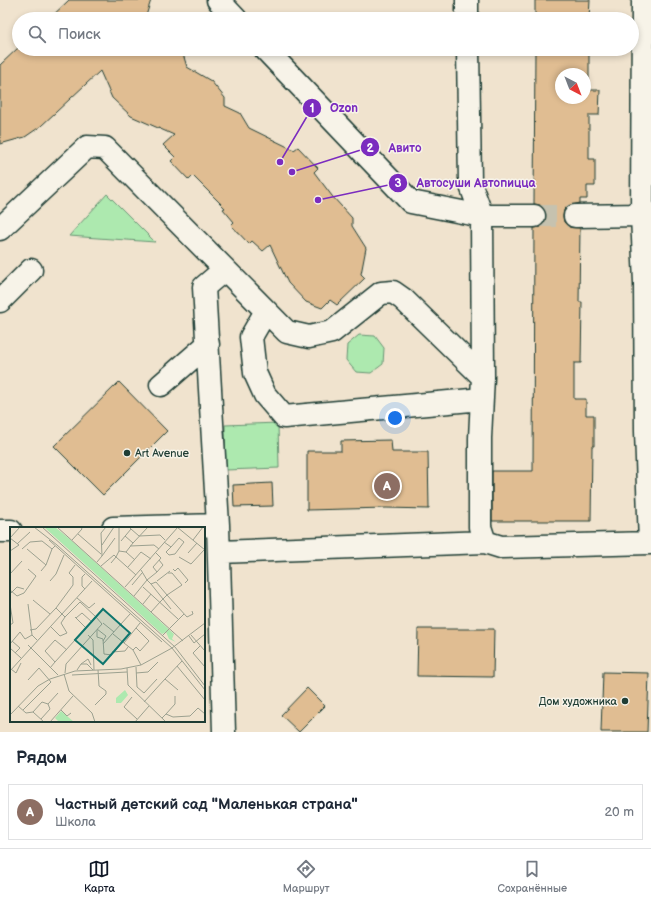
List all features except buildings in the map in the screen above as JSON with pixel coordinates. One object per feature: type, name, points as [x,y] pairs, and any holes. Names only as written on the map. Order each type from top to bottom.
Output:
[{"type":"lane","points":[[218,0],[229,12]]},
{"type":"lane","points":[[467,0],[467,12]]},
{"type":"lane","points":[[219,552],[485,542],[501,547],[650,543],[648,283],[642,215],[643,0]]},
{"type":"lane","points":[[272,56],[411,202],[482,216],[534,216]]},
{"type":"lane","points":[[468,56],[470,183],[482,216],[483,377],[480,527],[485,542]]},
{"type":"lane","points":[[0,229],[87,147],[105,148],[287,332],[309,337],[332,332],[381,293],[393,292],[403,299],[483,377]]},
{"type":"lane","points":[[575,216],[642,215]]},
{"type":"lane","points":[[0,301],[31,270]]},
{"type":"lane","points":[[224,270],[204,287],[218,525],[224,732]]},
{"type":"lane","points":[[266,311],[250,337],[255,373],[265,395],[284,417],[482,399]]},
{"type":"lane","points":[[161,385],[208,344]]},
{"type":"lane","points":[[148,527],[218,525]]},
{"type":"green space","points":[[107,194],[155,242],[69,236]]},
{"type":"green space","points":[[359,335],[375,336],[384,348],[383,364],[371,373],[356,372],[346,360],[347,345]]},
{"type":"green space","points":[[278,423],[279,468],[226,470],[225,425]]},
{"type":"tunnel","points":[[534,216],[575,216]]},
{"type":"place","name":"Ozon","points":[[280,162]]},
{"type":"place","name":"Авито","points":[[292,172]]},
{"type":"place","name":"Автосуши Автопицца","points":[[318,200]]},
{"type":"place","name":"Art Avenue","points":[[127,453]]},
{"type":"place","name":"Частный детский сад \"Маленькая страна\"","points":[[387,486]]},
{"type":"place","name":"Дом художника","points":[[625,701]]}]
